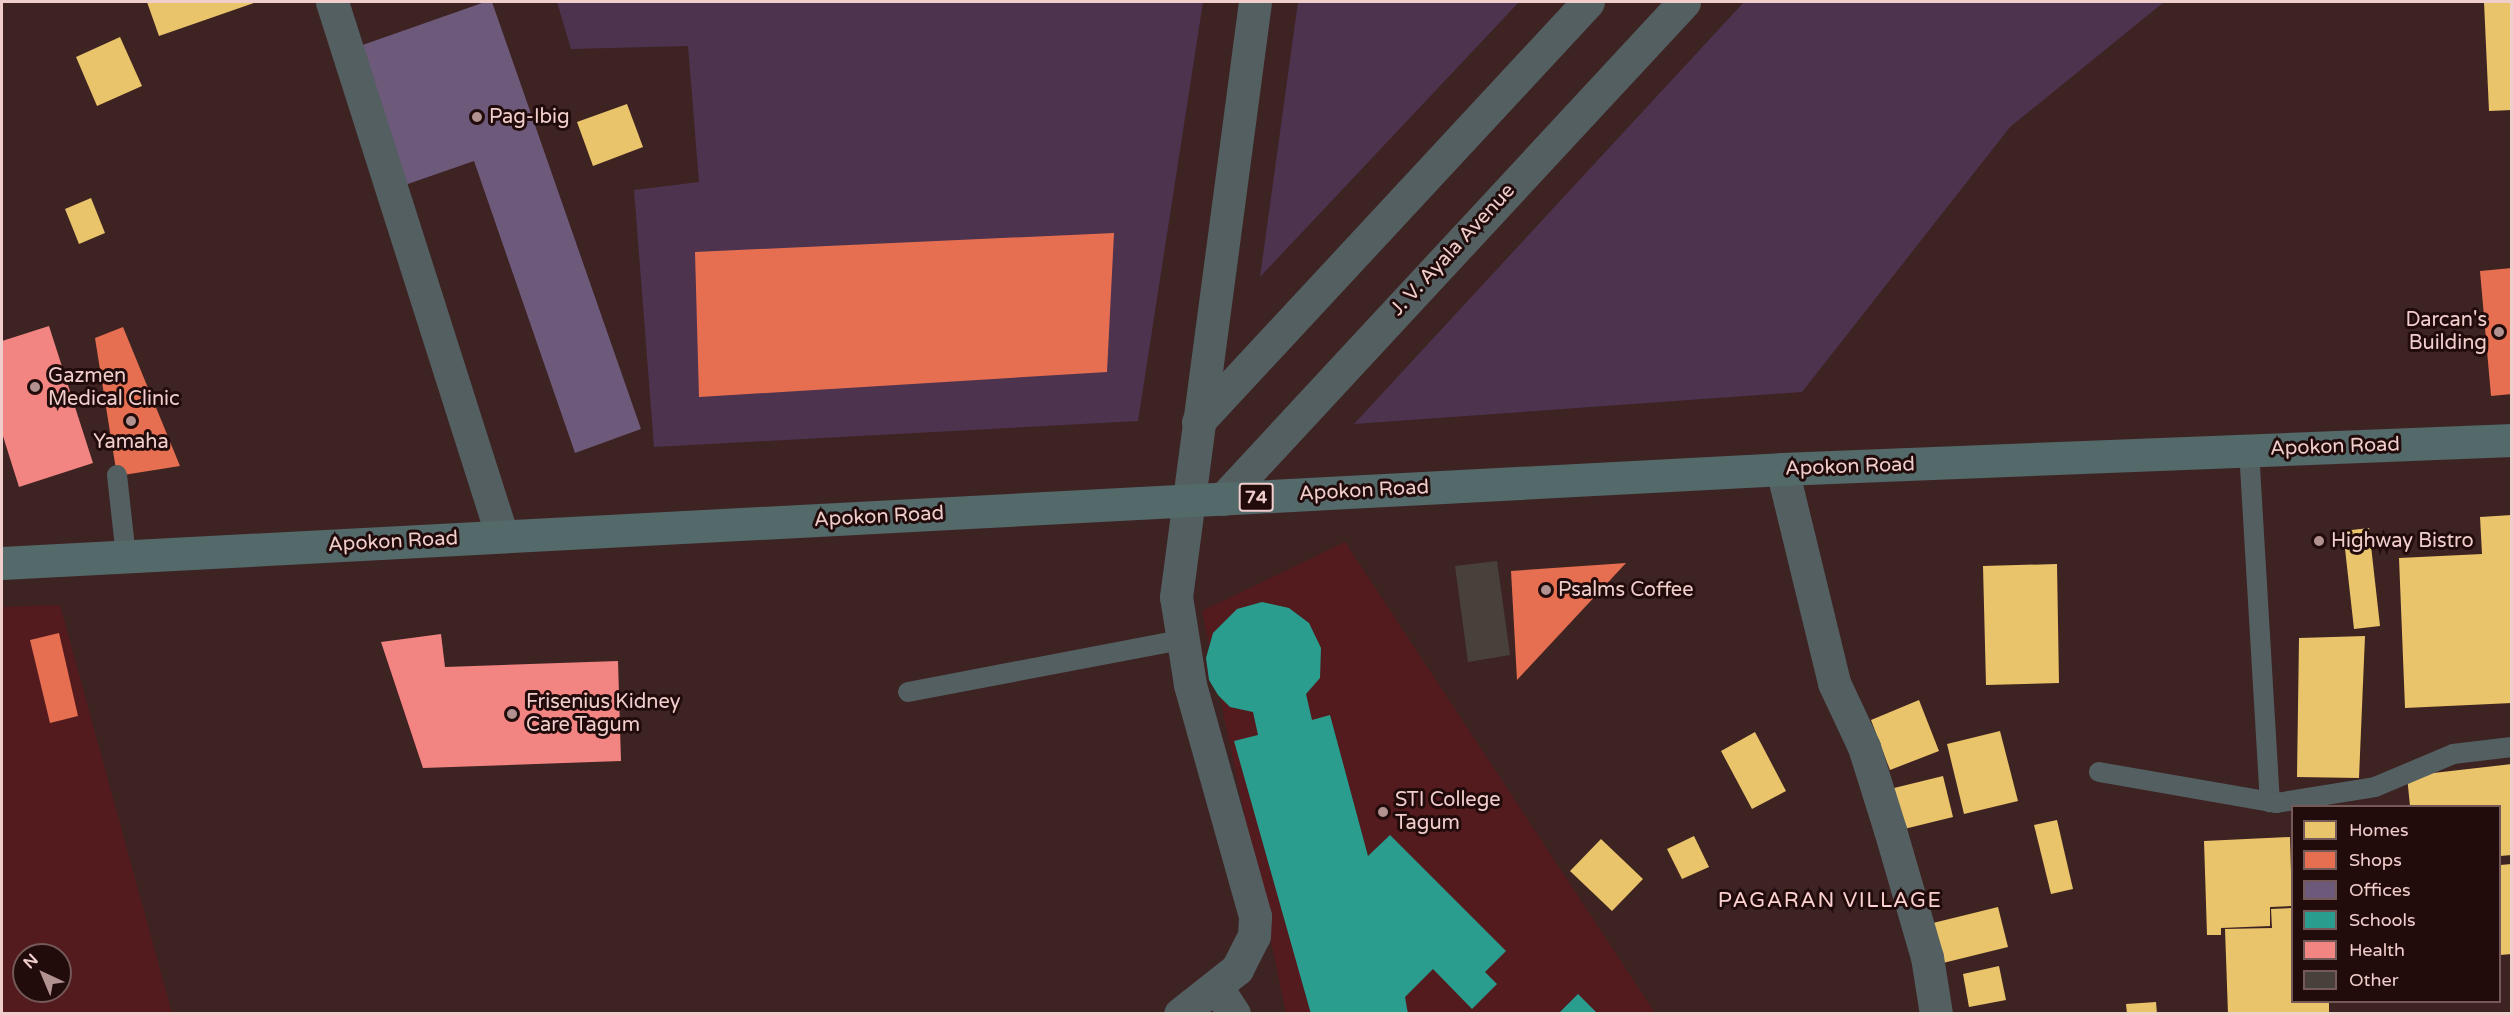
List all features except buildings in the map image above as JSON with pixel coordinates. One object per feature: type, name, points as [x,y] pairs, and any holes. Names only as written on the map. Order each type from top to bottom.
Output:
[{"type":"highway","name":"Apokon Road","points":[[2,563],[1782,469],[2511,440]]},
{"type":"street","points":[[332,2],[502,536]]},
{"type":"street","points":[[1180,1014],[1237,969],[1248,952],[1255,916],[1180,640],[1176,597],[1187,500],[1255,2]]},
{"type":"street","points":[[1198,422],[1588,2]]},
{"type":"street","name":"J. V. Ayala Avenue","points":[[1222,499],[1684,2]]},
{"type":"street","points":[[1782,469],[1834,683],[1864,747],[1887,819],[1927,957],[1936,1014]]},
{"type":"street","points":[[1216,987],[1234,1014]]},
{"type":"lane","points":[[2249,450],[2270,802]]},
{"type":"lane","points":[[117,475],[126,556]]},
{"type":"lane","points":[[908,692],[1180,640]]},
{"type":"lane","points":[[2099,772],[2270,802],[2375,787],[2453,754],[2511,747]]},
{"type":"shaded area","points":[[557,2],[1203,2],[1138,421],[654,447],[634,190],[699,182],[688,46],[571,49]]},
{"type":"shaded area","points":[[1298,2],[1519,2],[1260,277]]},
{"type":"shaded area","points":[[1744,2],[2164,2],[2010,127],[1802,392],[1354,424]]},
{"type":"shaded area","name":"STI College Tagum","points":[[1345,542],[1655,1013],[1286,1013],[1202,611]]},
{"type":"shaded area","points":[[60,605],[172,1013],[2,1013],[2,607]]},
{"type":"place","name":"Pag-Ibig","points":[[477,117]]},
{"type":"place","name":"Darcan's Building","points":[[2499,332]]},
{"type":"place","name":"Gazmen Medical Clinic","points":[[35,387]]},
{"type":"place","name":"Yamaha","points":[[131,421]]},
{"type":"place","name":"Highway Bistro","points":[[2319,541]]},
{"type":"place","name":"Psalms Coffee","points":[[1546,590]]},
{"type":"place","name":"Frisenius Kidney Care Tagum","points":[[512,714]]},
{"type":"place","name":"STI College Tagum","points":[[1383,812]]},
{"type":"district","name":"PAGARAN VILLAGE","points":[[1830,901]]}]
